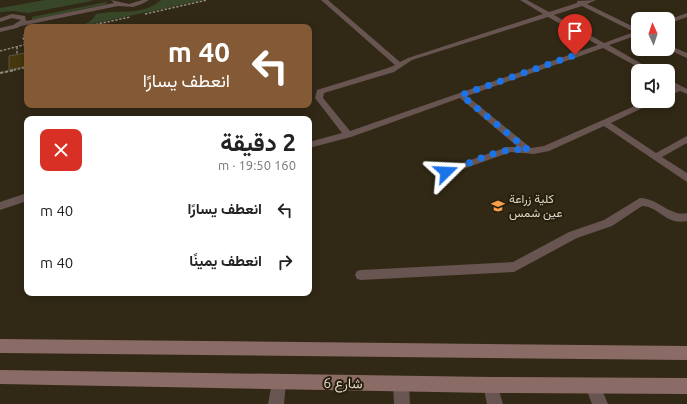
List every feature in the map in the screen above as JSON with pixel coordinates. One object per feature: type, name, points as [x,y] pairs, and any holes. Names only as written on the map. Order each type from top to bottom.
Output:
[{"type":"main road","points":[[0,346],[687,353]]},
{"type":"main road","name":"شارع 6","points":[[0,377],[401,384],[687,386]]},
{"type":"street","points":[[276,404],[278,382]]},
{"type":"street","points":[[401,384],[402,404]]},
{"type":"street","points":[[491,385],[495,404]]},
{"type":"street","points":[[593,386],[600,404]]},
{"type":"lane","points":[[0,15],[20,19],[108,0]]},
{"type":"lane","points":[[0,20],[20,19],[116,2],[132,5],[146,0]]},
{"type":"lane","points":[[324,0],[400,65]]},
{"type":"lane","points":[[523,0],[637,64]]},
{"type":"lane","points":[[574,0],[631,28]]},
{"type":"lane","points":[[348,135],[318,98],[318,94],[323,90],[391,70],[410,59],[593,0]]},
{"type":"lane","points":[[675,19],[687,15]]},
{"type":"lane","points":[[0,30],[10,29],[20,19]]},
{"type":"lane","points":[[312,144],[348,135],[631,35]]},
{"type":"lane","points":[[675,50],[687,56]]},
{"type":"lane","points":[[675,85],[684,90]]},
{"type":"lane","points":[[461,95],[528,150]]},
{"type":"lane","points":[[446,172],[505,150],[516,148],[528,150],[546,149],[638,108]]},
{"type":"lane","points":[[605,123],[687,178]]},
{"type":"lane","points":[[655,157],[687,140]]},
{"type":"lane","points":[[0,206],[24,198]]},
{"type":"lane","points":[[360,275],[514,267],[573,235],[608,223],[640,202],[648,202],[668,215],[685,220]]},
{"type":"path","points":[[0,51],[24,45]]},
{"type":"path","points":[[17,47],[17,54]]},
{"type":"path","points":[[0,73],[24,68]]},
{"type":"green space","points":[[45,0],[92,1],[28,13],[13,11],[0,12],[0,8]]},
{"type":"green space","points":[[161,0],[203,0],[92,24],[85,24],[89,22],[96,14],[137,11],[146,9]]},
{"type":"green space","points":[[106,2],[107,4],[32,20],[32,17]]},
{"type":"building","points":[[24,53],[24,66],[9,70],[9,56]]},
{"type":"place","name":"كلية زراعة عين شمس","points":[[498,206]]},
{"type":"route","points":[[446,172],[505,150],[516,148],[528,150],[461,95],[575,55]]}]
